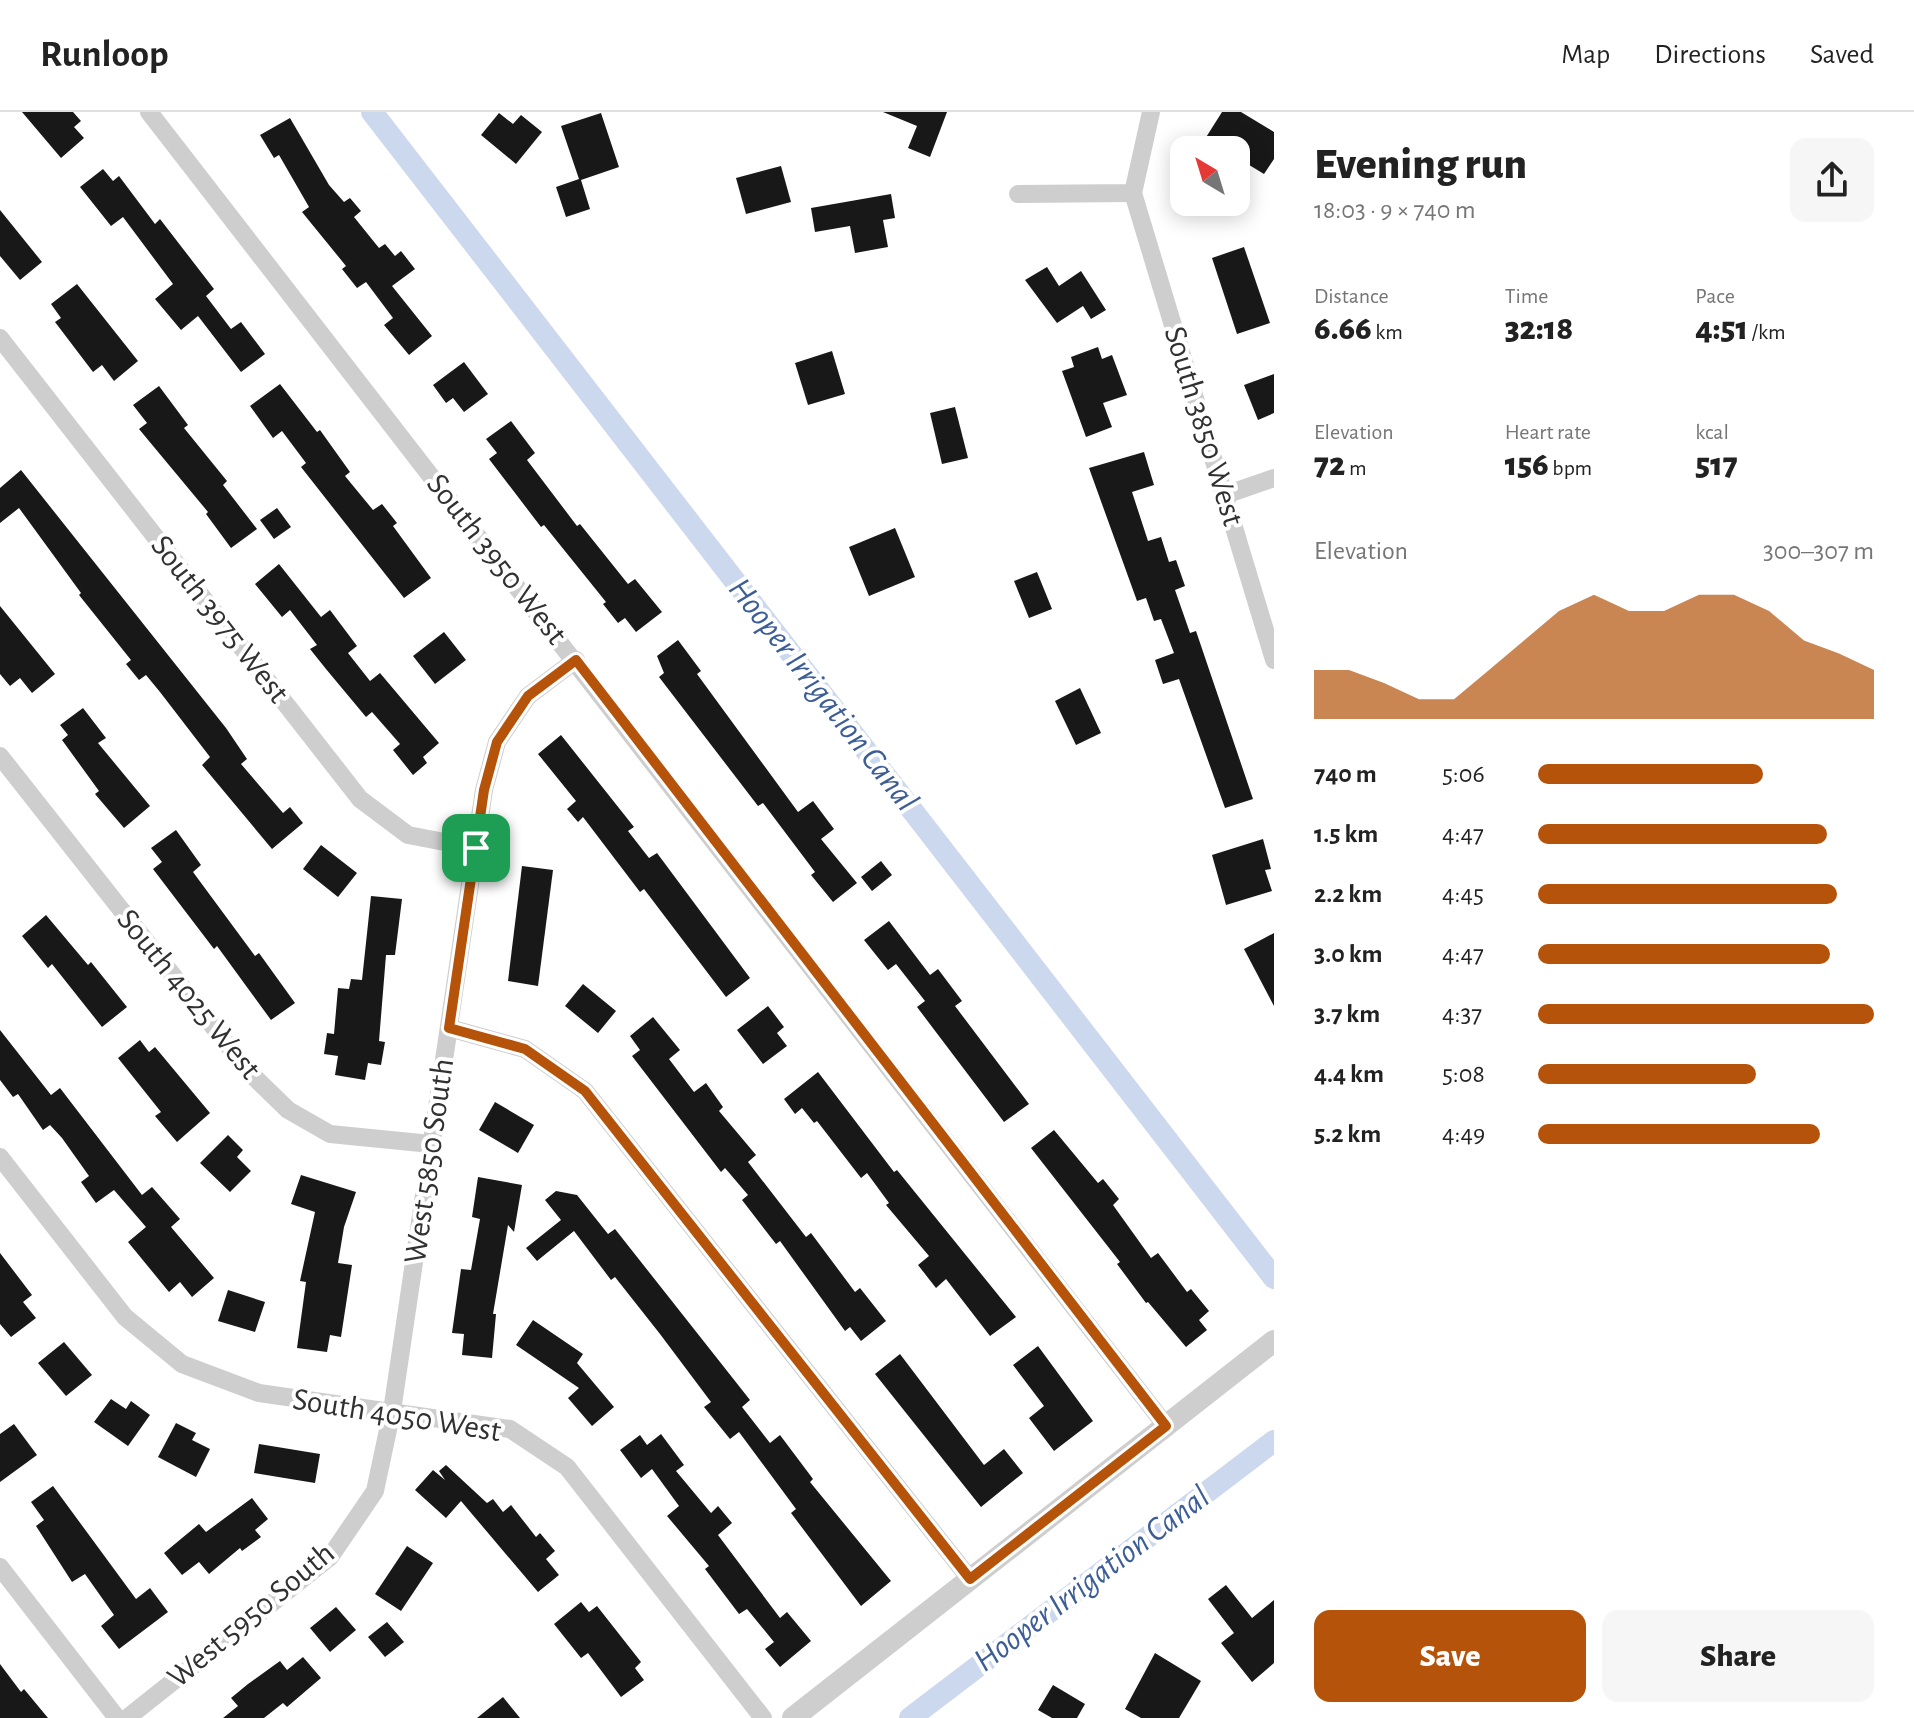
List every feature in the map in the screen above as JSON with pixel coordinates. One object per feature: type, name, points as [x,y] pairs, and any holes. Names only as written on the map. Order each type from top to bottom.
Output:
[{"type":"street","name":"South 3950 West","points":[[149,112],[1166,1426]]},
{"type":"street","points":[[1018,194],[1133,193],[1151,112]]},
{"type":"street","name":"South 3850 West","points":[[1133,193],[1274,660]]},
{"type":"street","name":"South 3975 West","points":[[0,338],[360,799],[408,835],[476,848]]},
{"type":"street","points":[[1225,495],[1274,478]]},
{"type":"street","name":"West 5850 South","points":[[392,1411],[484,790],[497,742],[528,696],[576,660]]},
{"type":"street","name":"South 4025 West","points":[[0,756],[249,1072],[288,1110],[330,1134],[431,1144]]},
{"type":"street","points":[[449,1028],[525,1049],[585,1091],[970,1579]]},
{"type":"street","name":"South 4050 West","points":[[0,1157],[125,1317],[182,1364],[259,1393],[510,1429],[567,1467],[763,1718]]},
{"type":"street","points":[[793,1718],[1274,1341]]},
{"type":"street","name":"West 5950 South","points":[[127,1718],[330,1557],[375,1491],[392,1411]]},
{"type":"street","points":[[0,1567],[117,1718]]},
{"type":"building","points":[[22,112],[73,112],[81,121],[74,127],[84,138],[61,158]]},
{"type":"building","points":[[883,112],[947,112],[930,157],[908,148],[917,126]]},
{"type":"building","points":[[1222,112],[1241,112],[1274,132],[1274,159],[1264,174],[1250,166],[1250,136],[1207,136]]},
{"type":"building","points":[[499,113],[513,124],[521,115],[542,132],[516,164],[481,135]]},
{"type":"building","points":[[601,113],[619,167],[581,180],[590,209],[566,217],[556,187],[579,179],[561,126]]},
{"type":"building","points":[[290,118],[329,185],[344,202],[350,198],[361,211],[354,217],[379,248],[385,244],[395,256],[401,251],[415,269],[392,286],[432,336],[409,355],[384,325],[393,318],[366,282],[357,288],[342,269],[346,266],[302,212],[309,207],[279,155],[274,158],[260,135]]},
{"type":"building","points":[[781,166],[791,202],[746,214],[736,178]]},
{"type":"building","points":[[103,169],[113,181],[119,176],[155,224],[160,219],[214,289],[206,296],[231,329],[241,322],[265,354],[241,372],[198,316],[181,330],[155,299],[173,284],[123,217],[111,226],[80,187]]},
{"type":"building","points":[[891,194],[895,218],[883,220],[888,247],[855,253],[850,226],[815,232],[811,208]]},
{"type":"building","points":[[0,210],[42,262],[20,280],[0,256]]},
{"type":"building","points":[[1244,247],[1270,323],[1237,334],[1212,258]]},
{"type":"building","points":[[1047,267],[1059,286],[1081,271],[1106,310],[1091,319],[1083,306],[1057,323],[1025,280]]},
{"type":"building","points":[[77,284],[138,361],[114,381],[102,365],[93,372],[55,322],[61,318],[51,304]]},
{"type":"building","points":[[1098,347],[1102,359],[1112,355],[1127,395],[1103,403],[1112,427],[1086,437],[1062,371],[1074,367],[1071,357]]},
{"type":"building","points":[[832,351],[845,394],[808,405],[795,363]]},
{"type":"building","points":[[464,362],[488,394],[464,412],[453,398],[446,403],[433,385]]},
{"type":"building","points":[[1274,374],[1274,413],[1258,420],[1244,385]]},
{"type":"building","points":[[280,384],[317,432],[320,430],[350,472],[345,476],[373,510],[382,504],[397,523],[393,526],[431,578],[404,598],[301,467],[306,463],[282,431],[273,438],[250,406]]},
{"type":"building","points":[[159,386],[188,425],[184,428],[227,481],[223,485],[257,529],[231,548],[206,514],[208,512],[139,429],[147,423],[133,405]]},
{"type":"building","points":[[955,407],[968,458],[942,464],[930,413]]},
{"type":"building","points":[[511,421],[535,453],[527,460],[577,526],[580,524],[628,584],[635,579],[662,612],[636,632],[625,618],[618,623],[603,604],[606,602],[544,525],[541,527],[489,459],[497,453],[486,439]]},
{"type":"building","points":[[1144,452],[1154,485],[1132,492],[1148,541],[1161,537],[1169,562],[1176,560],[1185,586],[1175,590],[1190,633],[1196,631],[1253,799],[1225,808],[1179,679],[1163,684],[1155,660],[1174,653],[1161,619],[1154,621],[1146,598],[1137,601],[1089,468]]},
{"type":"building","points":[[21,470],[226,728],[247,759],[241,764],[283,813],[290,807],[303,823],[272,849],[202,765],[210,757],[160,692],[146,675],[139,680],[126,664],[131,660],[79,595],[81,593],[19,508],[0,523],[0,488]]},
{"type":"building","points":[[277,508],[291,527],[274,539],[260,520]]},
{"type":"building","points":[[895,528],[915,577],[869,596],[849,547]]},
{"type":"building","points":[[279,564],[321,617],[330,610],[357,646],[348,653],[370,681],[380,673],[439,743],[423,757],[427,763],[413,775],[393,750],[400,744],[372,712],[366,717],[326,669],[310,649],[317,645],[290,610],[282,617],[255,584]]},
{"type":"building","points":[[1037,572],[1052,609],[1029,618],[1014,581]]},
{"type":"building","points":[[0,606],[55,674],[32,693],[20,678],[10,686],[0,674]]},
{"type":"building","points":[[444,632],[466,660],[435,684],[413,656]]},
{"type":"building","points":[[678,640],[701,671],[697,674],[798,812],[813,801],[834,829],[821,839],[857,883],[833,902],[811,875],[815,872],[763,803],[758,806],[659,677],[664,673],[657,656]]},
{"type":"building","points":[[1080,688],[1101,733],[1076,745],[1055,701]]},
{"type":"building","points":[[83,708],[106,738],[98,743],[150,806],[124,828],[95,794],[99,791],[62,740],[68,735],[60,725]]},
{"type":"building","points":[[561,735],[634,827],[628,831],[649,858],[657,853],[750,978],[726,997],[644,889],[640,892],[583,817],[578,822],[567,809],[576,801],[538,754]]},
{"type":"building","points":[[176,830],[201,865],[193,872],[255,956],[259,953],[295,1003],[271,1020],[217,946],[214,949],[153,869],[162,862],[151,848]]},
{"type":"building","points":[[1263,839],[1271,869],[1265,870],[1272,891],[1226,905],[1212,855]]},
{"type":"building","points":[[321,845],[357,873],[338,897],[303,869]]},
{"type":"building","points":[[881,861],[892,875],[872,891],[861,877]]},
{"type":"building","points":[[522,866],[553,870],[538,986],[508,981]]},
{"type":"building","points":[[371,896],[402,899],[395,955],[386,955],[379,1041],[385,1042],[381,1065],[368,1063],[365,1080],[335,1075],[338,1056],[324,1054],[327,1033],[334,1034],[338,988],[349,989],[351,979],[362,980]]},
{"type":"building","points":[[46,915],[88,965],[91,962],[127,1007],[102,1027],[52,964],[48,968],[22,936]]},
{"type":"building","points":[[889,921],[930,975],[938,969],[962,1001],[955,1006],[1029,1104],[1004,1122],[917,1007],[925,1001],[896,964],[888,970],[864,940]]},
{"type":"building","points":[[1274,933],[1274,1006],[1244,949]]},
{"type":"building","points":[[583,984],[616,1011],[598,1033],[565,1006]]},
{"type":"building","points":[[768,1006],[784,1027],[777,1033],[787,1046],[763,1064],[737,1030]]},
{"type":"building","points":[[653,1017],[680,1050],[669,1059],[694,1092],[706,1083],[723,1107],[719,1111],[756,1155],[748,1162],[806,1237],[811,1233],[855,1292],[860,1288],[886,1321],[861,1341],[850,1327],[845,1331],[780,1241],[776,1244],[742,1200],[748,1195],[725,1168],[721,1172],[632,1056],[640,1050],[630,1036]]},
{"type":"building","points":[[0,1030],[51,1095],[60,1088],[142,1195],[152,1187],[180,1219],[171,1227],[214,1278],[192,1297],[180,1282],[169,1292],[128,1242],[146,1227],[114,1190],[96,1203],[81,1182],[89,1176],[62,1138],[50,1125],[43,1130],[18,1094],[13,1097],[0,1080]]},
{"type":"building","points":[[140,1040],[149,1052],[155,1047],[210,1113],[177,1142],[155,1116],[161,1112],[118,1058]]},
{"type":"building","points":[[818,1072],[894,1172],[897,1170],[1016,1317],[990,1336],[946,1279],[936,1288],[918,1265],[929,1256],[886,1205],[889,1203],[867,1173],[861,1178],[817,1121],[814,1123],[802,1108],[795,1114],[784,1099]]},
{"type":"building","points":[[495,1102],[534,1125],[518,1153],[479,1130]]},
{"type":"building","points":[[1054,1130],[1098,1183],[1103,1179],[1119,1199],[1113,1205],[1151,1258],[1158,1253],[1187,1292],[1191,1289],[1209,1311],[1199,1320],[1207,1330],[1186,1347],[1146,1303],[1117,1264],[1120,1262],[1031,1148]]},
{"type":"building","points":[[228,1135],[243,1150],[237,1157],[251,1171],[230,1192],[200,1163]]},
{"type":"building","points":[[301,1175],[356,1192],[344,1227],[338,1263],[352,1265],[341,1337],[330,1335],[327,1352],[297,1348],[306,1282],[300,1281],[315,1212],[291,1204]]},
{"type":"building","points":[[478,1177],[522,1185],[514,1232],[508,1225],[493,1314],[496,1314],[492,1358],[462,1355],[464,1334],[452,1333],[461,1269],[471,1270],[480,1219],[472,1217]]},
{"type":"building","points":[[556,1191],[577,1195],[608,1234],[615,1229],[750,1400],[742,1407],[770,1443],[780,1435],[813,1479],[810,1482],[891,1581],[861,1606],[791,1513],[796,1509],[739,1432],[730,1439],[704,1407],[711,1402],[660,1334],[615,1277],[611,1280],[574,1231],[537,1261],[526,1248],[561,1220],[545,1200]]},
{"type":"building","points":[[0,1253],[32,1295],[23,1302],[36,1318],[11,1337],[0,1324]]},
{"type":"building","points":[[228,1290],[265,1302],[255,1332],[218,1321]]},
{"type":"building","points":[[533,1320],[583,1354],[577,1363],[614,1407],[592,1426],[568,1398],[579,1388],[516,1345]]},
{"type":"building","points":[[64,1342],[92,1375],[66,1396],[38,1363]]},
{"type":"building","points":[[1038,1346],[1093,1421],[1054,1451],[1029,1418],[1044,1406],[1013,1365]]},
{"type":"building","points":[[900,1354],[984,1465],[1004,1449],[1023,1473],[981,1507],[875,1374]]},
{"type":"building","points":[[111,1399],[126,1409],[131,1401],[150,1415],[128,1446],[94,1422]]},
{"type":"building","points":[[176,1423],[196,1433],[192,1440],[210,1449],[196,1477],[158,1457]]},
{"type":"building","points":[[14,1424],[37,1455],[0,1482],[0,1434]]},
{"type":"building","points":[[661,1434],[684,1465],[676,1471],[711,1513],[718,1506],[732,1523],[718,1535],[780,1618],[787,1612],[811,1641],[780,1667],[765,1649],[774,1642],[747,1609],[739,1614],[705,1569],[709,1566],[667,1516],[679,1506],[652,1469],[641,1478],[620,1450],[640,1435],[647,1445]]},
{"type":"building","points":[[259,1444],[320,1454],[315,1483],[254,1473]]},
{"type":"building","points":[[446,1465],[487,1503],[493,1499],[503,1512],[511,1505],[536,1537],[540,1533],[555,1551],[546,1559],[559,1575],[538,1592],[461,1501],[446,1518],[415,1490],[433,1470],[445,1480],[439,1471]]},
{"type":"building","points":[[53,1486],[136,1599],[150,1588],[168,1612],[119,1649],[101,1626],[114,1615],[85,1574],[72,1582],[36,1526],[44,1520],[31,1502]]},
{"type":"building","points":[[252,1498],[268,1519],[255,1530],[261,1537],[242,1551],[240,1548],[209,1574],[199,1562],[182,1575],[164,1553],[199,1524],[206,1532]]},
{"type":"building","points":[[407,1546],[433,1563],[401,1611],[375,1594]]},
{"type":"building","points":[[1226,1585],[1252,1618],[1274,1600],[1274,1663],[1252,1682],[1221,1643],[1234,1633],[1208,1599]]},
{"type":"building","points":[[581,1602],[589,1612],[597,1606],[641,1662],[635,1668],[644,1680],[621,1697],[588,1653],[581,1658],[554,1624]]},
{"type":"building","points":[[336,1607],[356,1630],[330,1652],[310,1628]]},
{"type":"building","points":[[387,1622],[404,1642],[385,1657],[368,1637]]},
{"type":"building","points":[[1155,1653],[1201,1681],[1179,1718],[1141,1718],[1125,1709]]},
{"type":"building","points":[[303,1657],[321,1678],[287,1707],[283,1703],[264,1718],[223,1718],[238,1706],[231,1698],[248,1684],[280,1661],[287,1670]]},
{"type":"building","points":[[0,1664],[21,1692],[24,1689],[48,1718],[0,1718]]},
{"type":"building","points":[[1053,1685],[1085,1704],[1077,1718],[1052,1718],[1038,1710]]},
{"type":"building","points":[[503,1697],[520,1718],[477,1718]]},
{"type":"waterway","name":"Hooper Irrigation Canal","points":[[372,112],[1274,1278]]},
{"type":"waterway","name":"Hooper Irrigation Canal","points":[[910,1718],[1274,1441]]},
{"type":"route","points":[[576,660],[1166,1426],[970,1579],[585,1091],[525,1049],[449,1028],[476,848],[484,790],[497,742],[528,696],[576,660]]}]
